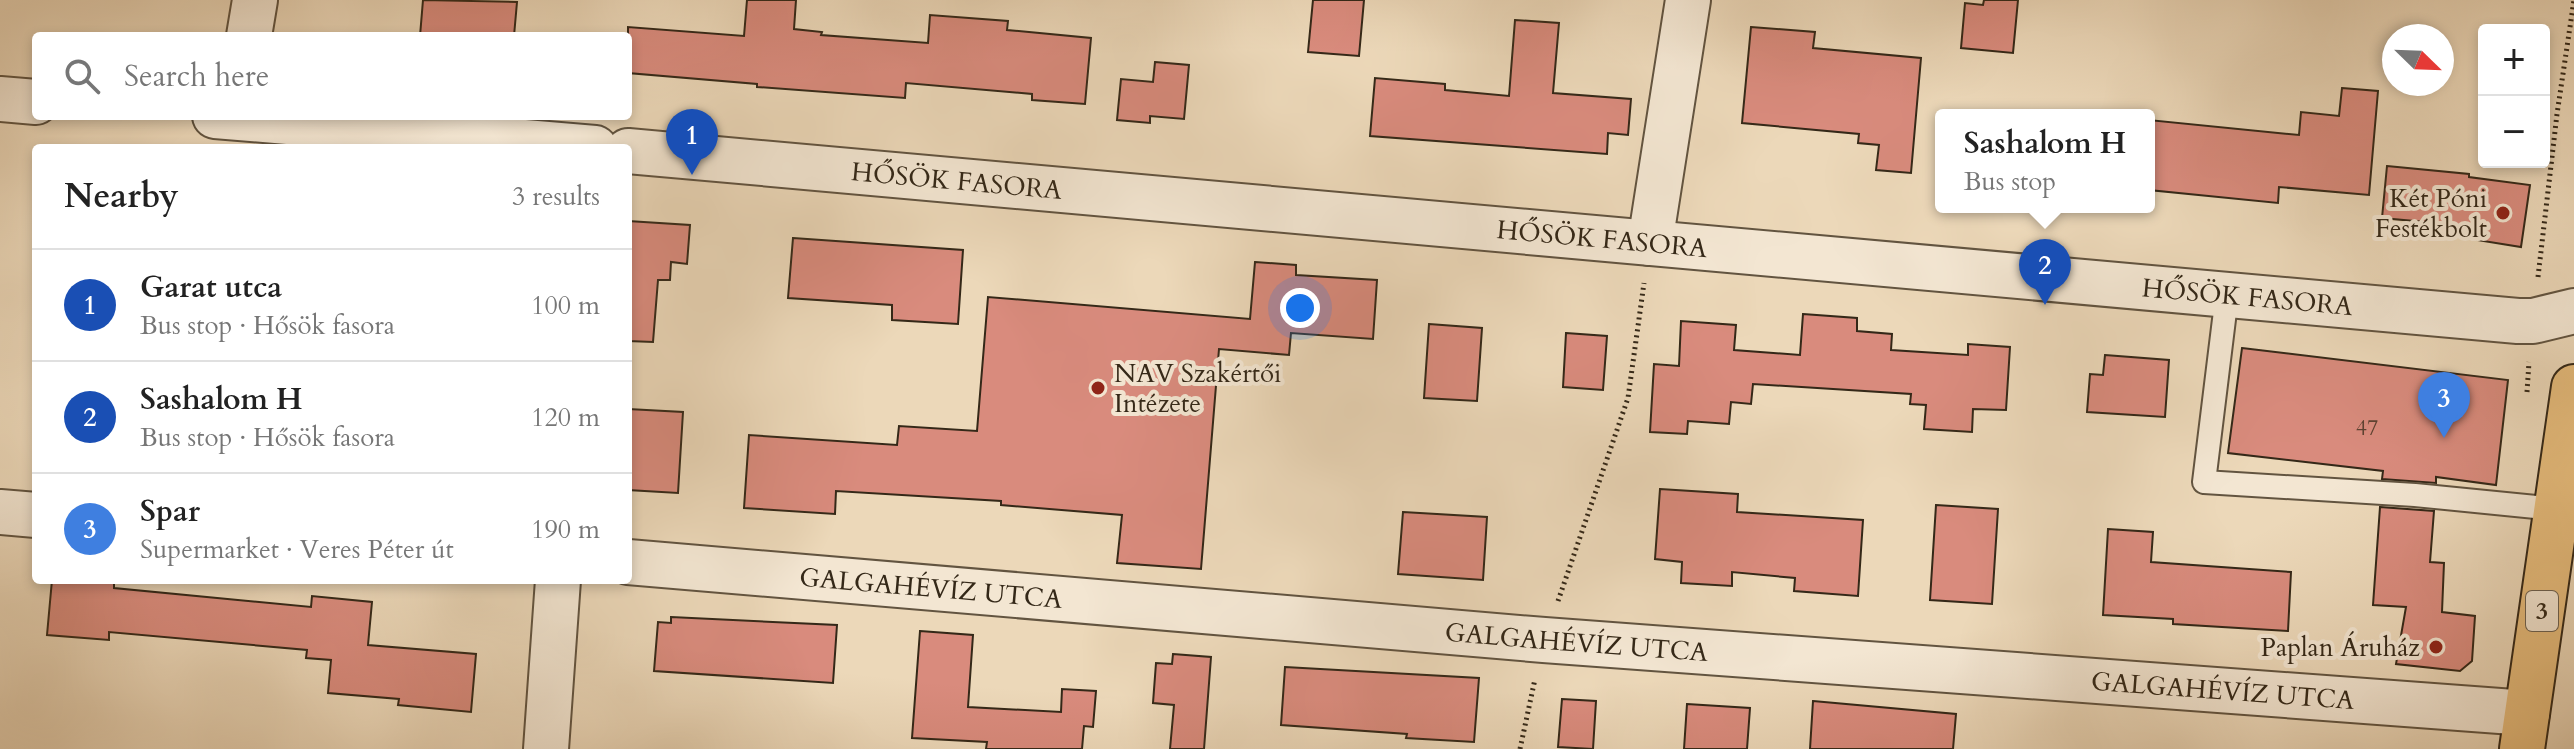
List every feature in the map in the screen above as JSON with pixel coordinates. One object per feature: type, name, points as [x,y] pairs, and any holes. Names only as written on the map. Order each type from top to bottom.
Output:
[{"type":"main road","name":"3","points":[[2525,731],[2574,387]]},
{"type":"street","points":[[250,32],[255,0]]},
{"type":"street","points":[[1650,243],[1688,0]]},
{"type":"street","points":[[0,99],[32,102]]},
{"type":"street","points":[[263,120],[542,144]]},
{"type":"street","name":"HŐSÖK FASORA","points":[[632,151],[2227,295],[2554,316]]},
{"type":"street","points":[[0,512],[32,515]]},
{"type":"street","name":"GALGAHÉVÍZ UTCA","points":[[632,562],[1544,640],[2525,731]]},
{"type":"street","points":[[546,749],[558,584]]},
{"type":"lane","points":[[2227,295],[2204,482],[2415,495],[2556,509]]},
{"type":"path","points":[[2526,402],[2554,316],[2557,114],[2574,0]]},
{"type":"path","points":[[1520,749],[1544,640],[1628,398],[1650,243]]},
{"type":"building","points":[[423,0],[517,2],[514,32],[420,32]]},
{"type":"building","points":[[747,0],[796,0],[794,29],[822,32],[821,35],[928,43],[930,15],[1008,21],[1007,30],[1091,38],[1085,104],[1032,100],[1032,94],[906,83],[905,98],[632,73],[632,32],[628,32],[628,27],[744,36]]},
{"type":"building","points":[[1313,0],[1364,0],[1359,56],[1308,52]]},
{"type":"building","points":[[1984,0],[2018,0],[2013,53],[1961,48],[1965,3],[1983,5]]},
{"type":"building","points":[[1515,20],[1559,23],[1553,93],[1631,99],[1628,135],[1608,133],[1607,154],[1370,136],[1375,78],[1445,84],[1445,90],[1509,96]]},
{"type":"building","points":[[1751,27],[1815,32],[1813,48],[1921,58],[1911,173],[1876,170],[1879,145],[1858,143],[1859,134],[1742,123]]},
{"type":"building","points":[[1155,62],[1189,65],[1184,119],[1150,116],[1150,123],[1117,120],[1121,79],[1153,82]]},
{"type":"building","points":[[2342,88],[2378,91],[2369,195],[2279,187],[2278,203],[2155,191],[2155,121],[2299,135],[2301,112],[2339,116]]},
{"type":"building","points":[[2387,166],[2469,174],[2469,177],[2530,185],[2521,247],[2477,240],[2479,227],[2382,218]]},
{"type":"building","points":[[632,221],[690,225],[687,264],[671,262],[670,280],[658,280],[653,342],[632,341]]},
{"type":"building","points":[[793,238],[963,250],[958,324],[892,320],[892,305],[788,298]]},
{"type":"building","name":"NAV Szakértői Intézete","points":[[1255,262],[1296,265],[1296,275],[1377,280],[1373,339],[1291,333],[1289,355],[1219,349],[1201,569],[1117,563],[1122,515],[1001,505],[1001,501],[836,491],[835,514],[744,508],[749,435],[897,445],[899,426],[977,431],[988,297],[1250,319]]},
{"type":"building","points":[[1803,314],[1857,318],[1857,331],[1892,334],[1891,350],[1968,355],[1968,344],[2010,347],[2006,410],[1973,409],[1972,432],[1924,429],[1926,405],[1910,404],[1911,394],[1753,384],[1751,404],[1731,402],[1729,424],[1688,421],[1687,434],[1650,432],[1654,364],[1679,366],[1681,321],[1736,325],[1734,350],[1800,355]]},
{"type":"building","points":[[1429,324],[1482,328],[1477,401],[1424,398]]},
{"type":"building","points":[[1566,333],[1607,336],[1603,390],[1563,387]]},
{"type":"building","points":[[2242,348],[2508,380],[2496,485],[2436,477],[2436,483],[2382,479],[2383,471],[2228,453]]},
{"type":"building","points":[[2105,355],[2169,360],[2165,417],[2087,412],[2090,374],[2103,375]]},
{"type":"building","points":[[632,409],[683,412],[678,493],[632,490]]},
{"type":"building","points":[[1660,489],[1738,494],[1737,512],[1863,520],[1858,596],[1794,591],[1795,578],[1732,572],[1732,586],[1681,583],[1682,562],[1655,559]]},
{"type":"building","points":[[1936,505],[1998,509],[1992,604],[1930,600]]},
{"type":"building","points":[[2380,507],[2434,511],[2430,562],[2444,563],[2442,612],[2475,616],[2472,661],[2460,671],[2396,664],[2406,607],[2373,605]]},
{"type":"building","points":[[1403,512],[1487,517],[1483,580],[1398,574]]},
{"type":"building","points":[[2108,529],[2153,532],[2151,562],[2291,572],[2288,631],[2173,624],[2173,619],[2103,615]]},
{"type":"building","points":[[52,584],[114,584],[114,588],[311,607],[312,596],[372,602],[368,645],[476,654],[471,712],[398,705],[399,699],[328,693],[331,660],[306,658],[307,650],[109,632],[109,640],[47,635]]},
{"type":"building","points":[[671,617],[837,625],[833,683],[654,671],[658,622],[671,623]]},
{"type":"building","points":[[920,631],[973,635],[968,707],[1061,712],[1062,689],[1096,691],[1093,727],[1084,726],[1082,749],[986,749],[987,742],[912,738]]},
{"type":"building","points":[[1173,654],[1211,657],[1204,749],[1170,749],[1174,705],[1153,703],[1156,663],[1172,664]]},
{"type":"building","points":[[1285,667],[1479,678],[1474,742],[1281,725]]},
{"type":"building","points":[[1562,699],[1596,701],[1593,749],[1558,747]]},
{"type":"building","points":[[1813,701],[1956,714],[1953,749],[1810,749]]},
{"type":"building","points":[[1687,704],[1750,708],[1747,749],[1684,749]]},
{"type":"place","name":"Garat utca","points":[[692,175]]},
{"type":"place","name":"Két Póni Festékbolt","points":[[2503,213]]},
{"type":"place","name":"Sashalom H","points":[[2045,305]]},
{"type":"place","name":"NAV Szakértői Intézete","points":[[1098,388]]},
{"type":"place","name":"Spar","points":[[2444,438]]},
{"type":"place","name":"Paplan Áruház","points":[[2436,647]]}]
